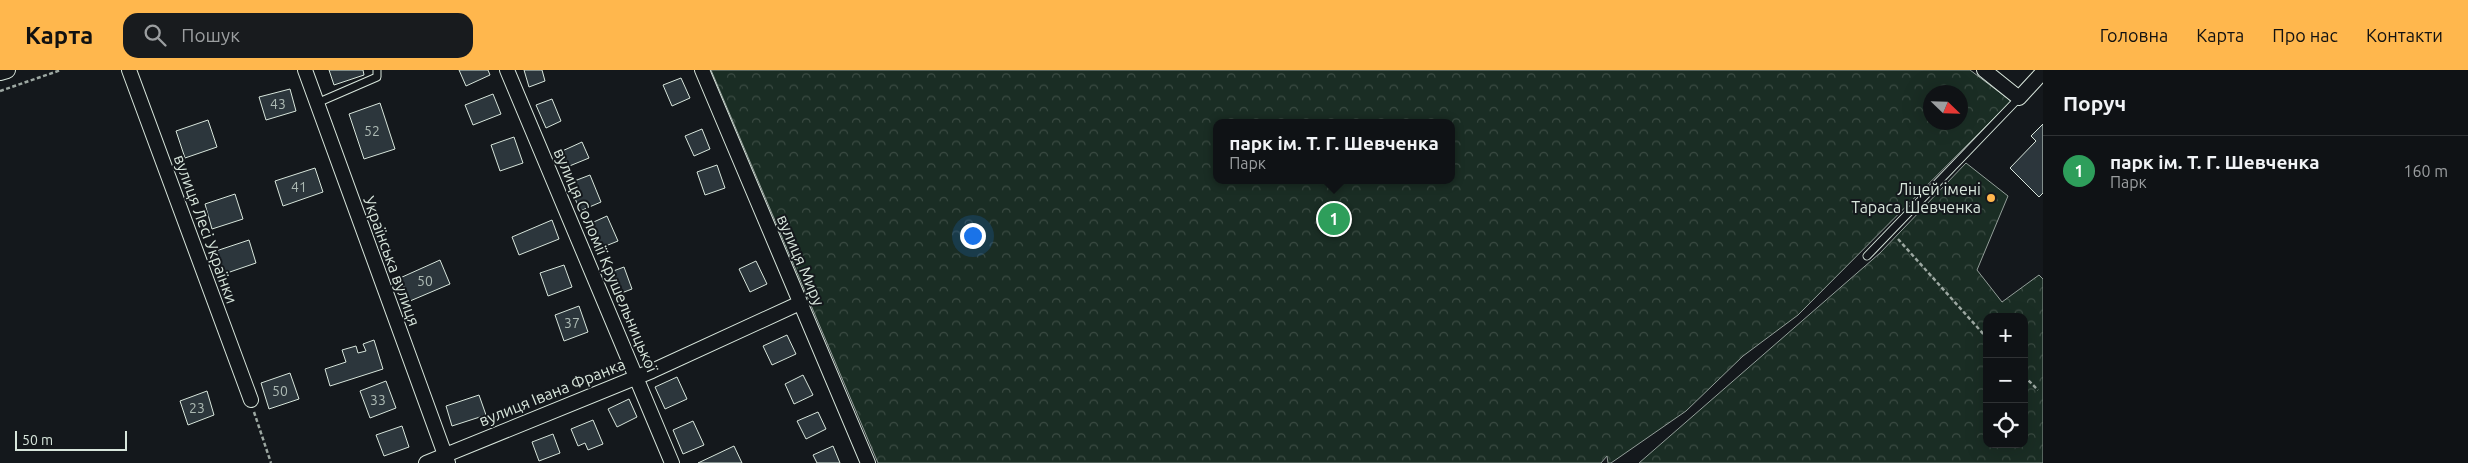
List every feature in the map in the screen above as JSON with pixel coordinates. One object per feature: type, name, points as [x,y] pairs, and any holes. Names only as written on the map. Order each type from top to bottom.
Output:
[{"type":"street","points":[[0,72],[7,70]]},
{"type":"street","name":"вулиця Лесі Українки","points":[[129,70],[250,400]]},
{"type":"street","name":"Українська вулиця","points":[[305,70],[447,459]]},
{"type":"street","name":"вулиця Соломії Крушельницької","points":[[508,70],[672,463]]},
{"type":"street","name":"вулиця Миру","points":[[702,70],[868,463]]},
{"type":"street","points":[[1984,70],[2019,98],[2043,72]]},
{"type":"street","name":"вулиця Івана Франка","points":[[426,463],[447,459],[800,302]]},
{"type":"lane","points":[[317,103],[378,77],[377,70]]},
{"type":"lane","points":[[1867,256],[2019,98]]},
{"type":"path","points":[[0,91],[61,70]]},
{"type":"path","points":[[1892,232],[1983,334]]},
{"type":"path","points":[[2028,380],[2038,390]]},
{"type":"path","points":[[250,400],[271,463]]},
{"type":"green space","points":[[711,70],[1970,70],[2011,101],[1798,315],[1743,356],[1686,411],[1611,463],[1608,463],[1607,456],[1601,463],[878,463]]},
{"type":"green space","points":[[1966,163],[2008,196],[1977,270],[2002,302],[2039,275],[2043,279],[2043,463],[1639,463],[1880,253]]},
{"type":"building","points":[[329,70],[363,70],[364,75],[334,85]]},
{"type":"building","points":[[459,70],[488,70],[490,75],[466,86]]},
{"type":"building","points":[[524,70],[542,70],[545,81],[529,87]]},
{"type":"building","points":[[681,78],[690,98],[672,106],[663,85]]},
{"type":"building","points":[[290,89],[296,111],[266,120],[259,97]]},
{"type":"building","points":[[493,94],[501,114],[473,125],[465,105]]},
{"type":"building","points":[[552,99],[561,121],[546,128],[536,105]]},
{"type":"building","points":[[380,103],[395,149],[364,159],[349,114]]},
{"type":"building","points":[[208,120],[217,147],[185,158],[176,131]]},
{"type":"building","points":[[2043,124],[2043,193],[2039,197],[2010,168],[2036,141],[2031,136]]},
{"type":"building","points":[[702,129],[710,149],[694,156],[685,136]]},
{"type":"building","points":[[514,137],[523,163],[500,171],[491,145]]},
{"type":"building","points":[[582,142],[589,158],[567,167],[560,152]]},
{"type":"building","points":[[717,165],[725,188],[705,195],[697,172]]},
{"type":"building","points":[[315,168],[323,192],[283,206],[275,181]]},
{"type":"building","points":[[590,175],[601,202],[580,211],[569,183]]},
{"type":"building","points":[[235,194],[243,219],[212,229],[205,204]]},
{"type":"building","points":[[607,216],[618,241],[598,249],[587,225]]},
{"type":"building","points":[[552,220],[559,239],[519,255],[512,237]]},
{"type":"building","points":[[249,240],[256,263],[224,274],[216,251]]},
{"type":"building","points":[[440,260],[450,284],[410,301],[400,278]]},
{"type":"building","points":[[756,261],[767,284],[750,292],[739,269]]},
{"type":"building","points":[[564,265],[572,287],[548,296],[540,273]]},
{"type":"building","points":[[624,267],[632,289],[616,295],[608,273]]},
{"type":"building","points":[[579,306],[588,332],[564,341],[555,315]]},
{"type":"building","points":[[787,335],[796,354],[772,365],[763,346]]},
{"type":"building","points":[[374,340],[383,369],[330,386],[325,369],[346,362],[342,350],[356,346],[358,353],[366,351],[363,344]]},
{"type":"building","points":[[290,373],[299,399],[269,409],[261,383]]},
{"type":"building","points":[[803,375],[813,395],[794,404],[785,384]]},
{"type":"building","points":[[677,377],[687,399],[665,409],[655,387]]},
{"type":"building","points":[[386,381],[396,408],[370,418],[360,391]]},
{"type":"building","points":[[207,391],[214,415],[188,425],[180,401]]},
{"type":"building","points":[[479,395],[486,415],[452,426],[446,406]]},
{"type":"building","points":[[629,399],[637,417],[617,427],[608,409]]},
{"type":"building","points":[[818,412],[826,429],[806,439],[797,421]]},
{"type":"building","points":[[593,420],[603,444],[588,450],[585,443],[578,446],[571,429]]},
{"type":"building","points":[[693,421],[704,445],[683,454],[673,430]]},
{"type":"building","points":[[402,426],[409,447],[384,456],[376,435]]},
{"type":"building","points":[[553,434],[560,453],[539,461],[532,442]]},
{"type":"building","points":[[734,446],[742,463],[698,463]]},
{"type":"building","points":[[833,446],[840,463],[817,463],[813,455]]},
{"type":"place","name":"Ліцей імені Тараса Шевченка","points":[[1991,198]]},
{"type":"place","name":"парк ім. Т. Г. Шевченка","points":[[1334,219]]}]
